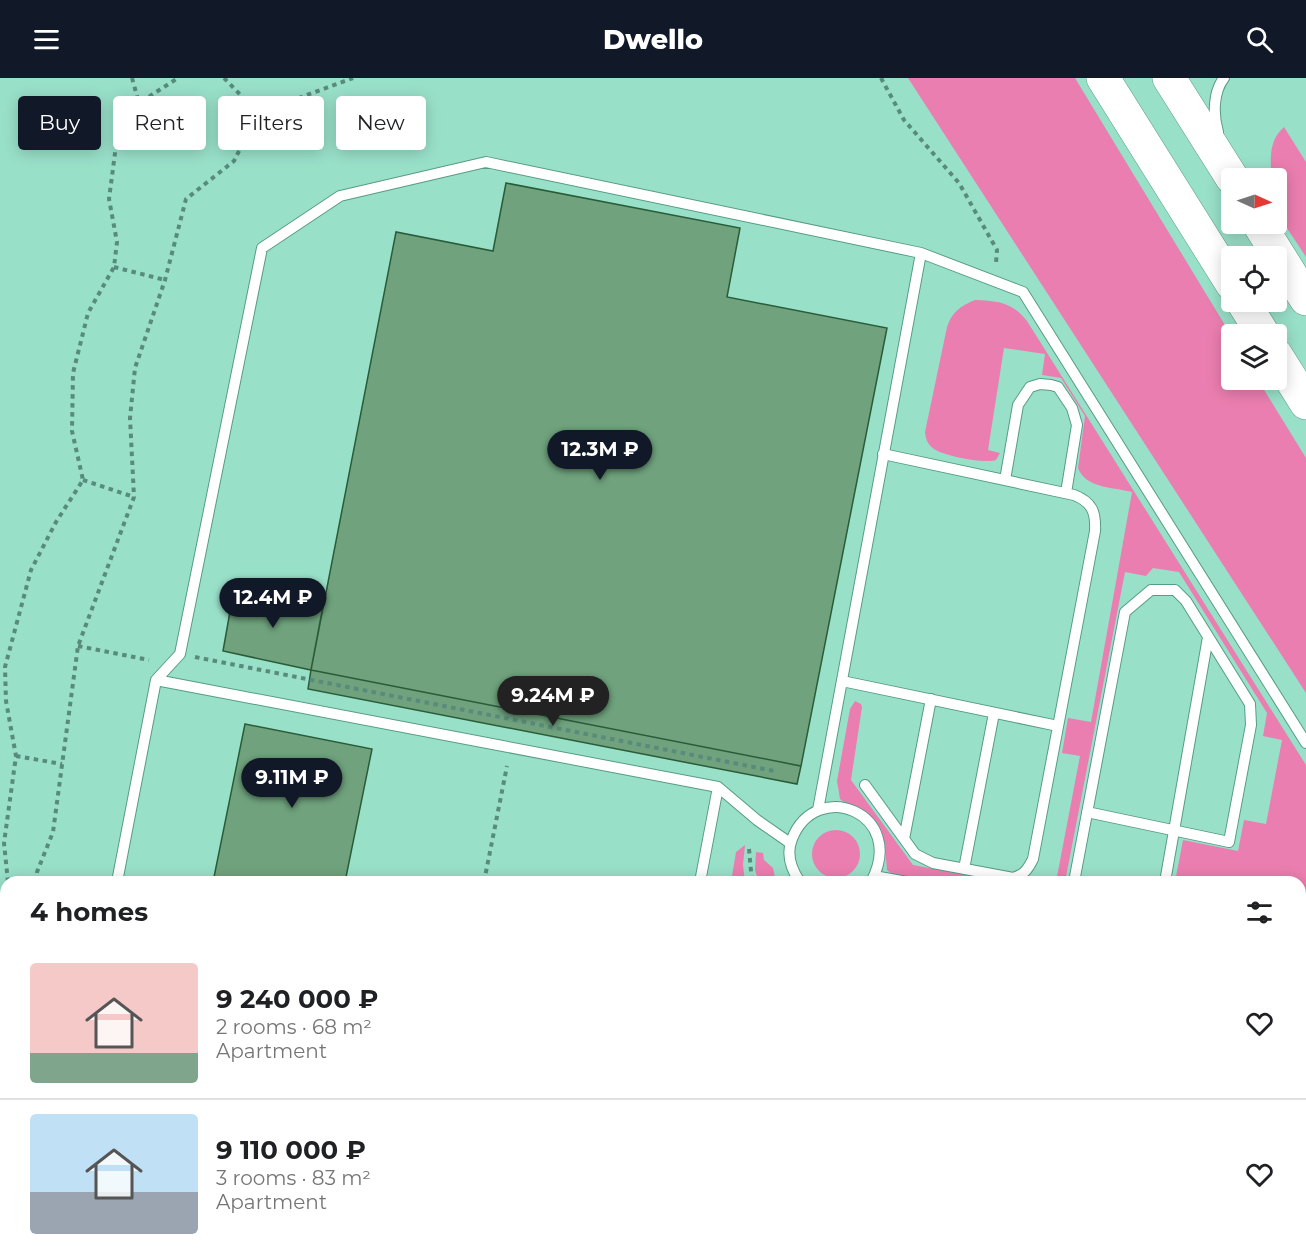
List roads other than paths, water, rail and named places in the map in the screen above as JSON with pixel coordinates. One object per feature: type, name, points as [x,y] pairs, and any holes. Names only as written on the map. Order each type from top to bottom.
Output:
[{"type":"main road","points":[[1103,78],[1221,266]]},
{"type":"main road","points":[[1169,78],[1226,168]]},
{"type":"main road","points":[[1265,234],[1306,299]]},
{"type":"main road","points":[[1287,373],[1306,403]]},
{"type":"lane","points":[[1224,78],[1217,87],[1215,122],[1229,168]]},
{"type":"lane","points":[[118,876],[156,680],[180,654],[262,248],[340,196],[486,162],[921,253],[1023,292],[1306,743]]},
{"type":"lane","points":[[818,810],[921,253]]},
{"type":"lane","points":[[1005,480],[1018,405],[1030,387],[1040,384],[1051,385],[1058,387],[1072,408],[1077,425],[1066,493]]},
{"type":"lane","points":[[883,454],[1066,493],[1086,499],[1093,508],[1096,519],[1033,859],[1028,869],[1020,876]]},
{"type":"lane","points":[[1075,876],[1125,612],[1151,590],[1175,590],[1186,601],[1250,704],[1251,725],[1230,842],[1088,812]]},
{"type":"lane","points":[[1166,876],[1209,638]]},
{"type":"lane","points":[[156,680],[718,787],[790,843]]},
{"type":"lane","points":[[842,681],[1058,726]]},
{"type":"lane","points":[[904,839],[930,699]]},
{"type":"lane","points":[[964,869],[994,712]]},
{"type":"lane","points":[[865,785],[915,854],[933,864],[1002,876]]},
{"type":"lane","points":[[701,876],[718,787]]},
{"type":"lane","points":[[796,876],[789,858],[790,843],[796,829],[818,810],[833,807],[849,808],[862,815],[872,826],[879,840],[881,855],[873,876]]}]
